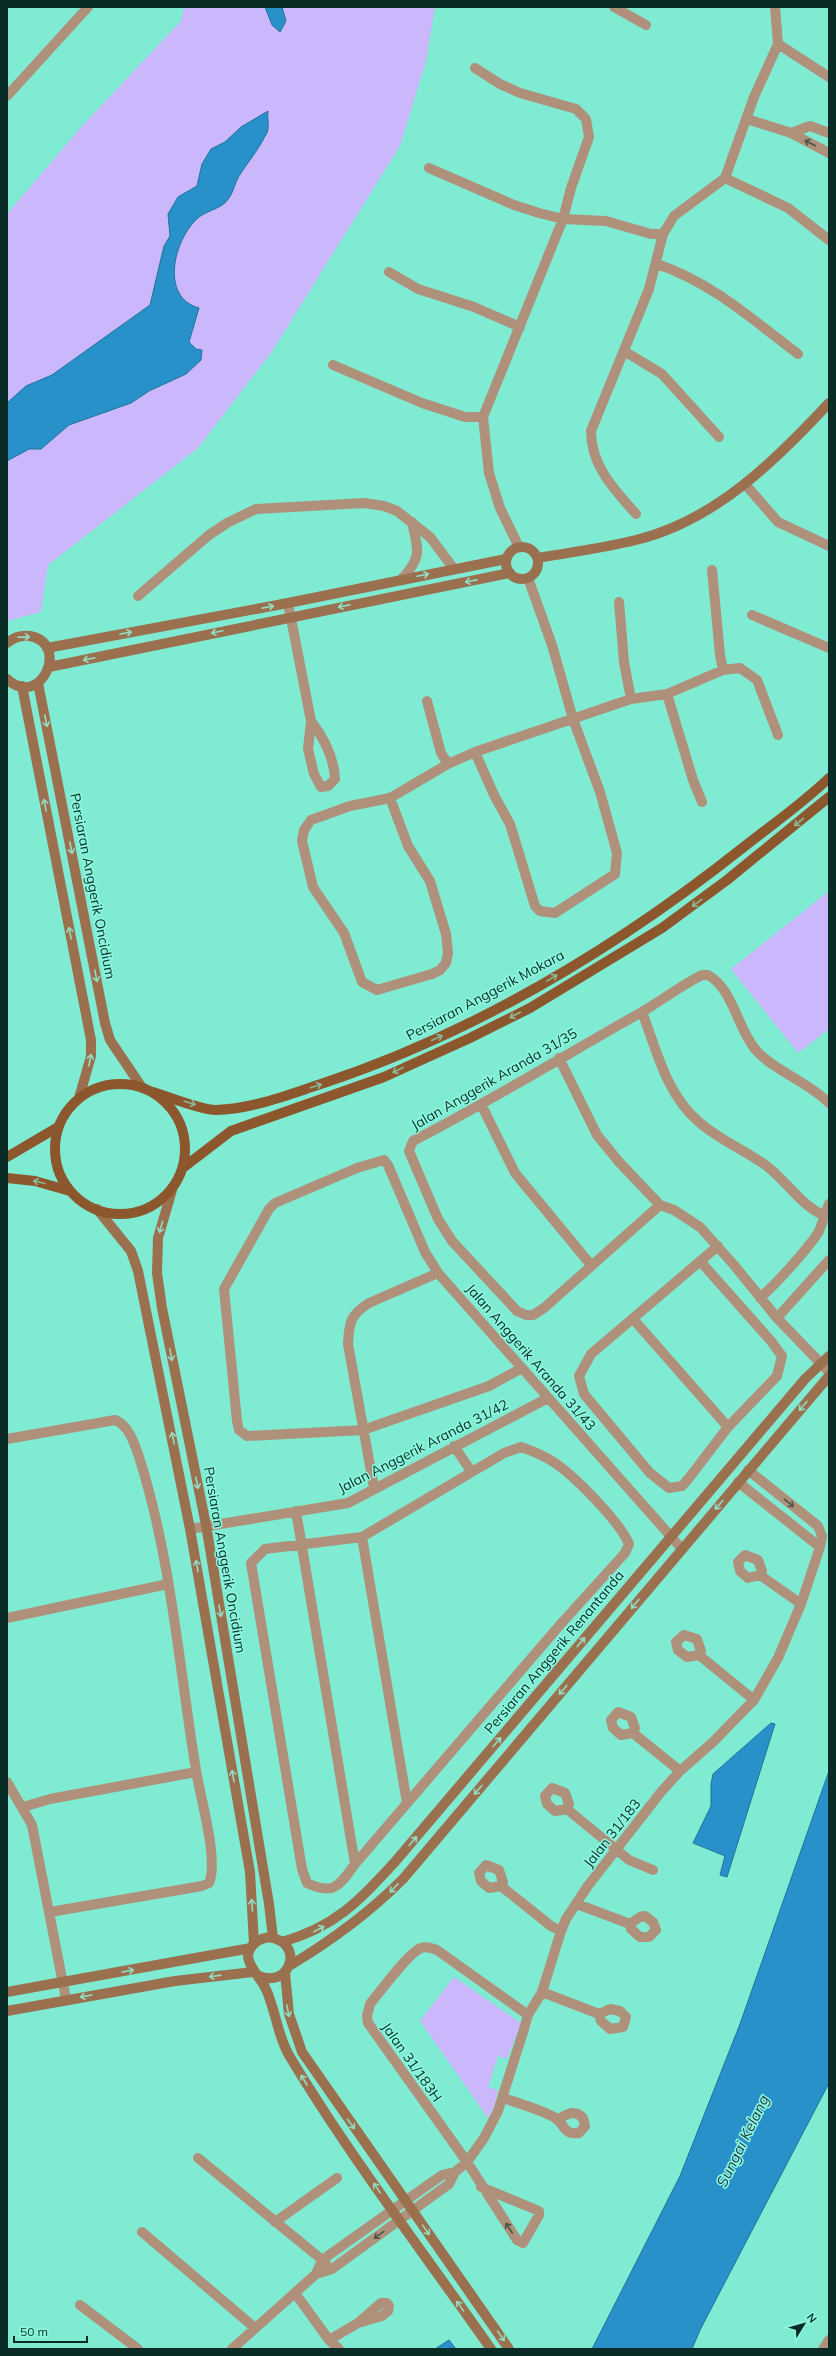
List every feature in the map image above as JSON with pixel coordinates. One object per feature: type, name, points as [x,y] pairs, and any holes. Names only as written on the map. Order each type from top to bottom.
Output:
[{"type":"main road","points":[[538,558],[638,540],[697,516],[745,484],[786,449],[829,403]]},
{"type":"main road","points":[[519,547],[533,550],[538,558],[537,570],[528,578],[518,579],[510,573],[506,566],[506,559],[509,553],[519,547]]},
{"type":"main road","points":[[47,648],[288,603],[506,559]]},
{"type":"main road","points":[[49,667],[510,573]]},
{"type":"main road","points":[[7,643],[16,637],[24,636],[41,642],[47,648],[50,658],[49,667],[38,683],[22,686],[7,679]]},
{"type":"main road","name":"Persiaran Anggerik Oncidium","points":[[38,683],[110,1040],[141,1086]]},
{"type":"main road","points":[[22,686],[91,1040],[91,1056],[78,1098]]},
{"type":"main road","name":"Persiaran Anggerik Mokara","points":[[153,1092],[213,1110],[231,1109],[277,1098],[381,1064],[529,991],[646,920],[718,868],[829,778]]},
{"type":"main road","name":"Persiaran Anggerik Mokara","points":[[184,1167],[231,1131],[384,1077],[470,1038],[530,1008],[662,928],[733,876],[829,797]]},
{"type":"main road","points":[[7,1178],[35,1181],[70,1191],[97,1210],[112,1214],[129,1214],[145,1210],[160,1201],[172,1190],[184,1167],[186,1142],[179,1119],[153,1092],[141,1086],[125,1083],[108,1084],[93,1089],[78,1098],[66,1111],[58,1127],[55,1144],[56,1160],[61,1177],[70,1191]]},
{"type":"main road","points":[[7,1157],[58,1127]]},
{"type":"main road","name":"Persiaran Anggerik Oncidium","points":[[172,1190],[158,1238],[157,1273],[163,1316],[206,1525],[269,1904],[278,1940]]},
{"type":"main road","name":"Persiaran Anggerik Oncidium","points":[[97,1210],[131,1251],[138,1271],[190,1529],[250,1872],[252,1946]]},
{"type":"main road","name":"Persiaran Anggerik Renantanda","points":[[278,1940],[317,1931],[333,1921],[363,1897],[394,1863],[670,1536],[821,1362],[829,1356]]},
{"type":"main road","points":[[7,2011],[175,1981],[256,1974],[272,1979],[344,1931],[372,1910],[403,1879],[829,1376]]},
{"type":"main road","points":[[7,1992],[62,1983],[252,1946],[263,1938],[278,1940],[290,1953],[287,1970],[289,2014],[302,2052],[509,2349]]},
{"type":"main road","points":[[252,1946],[248,1958],[270,1998],[284,2047],[317,2102],[491,2349]]},
{"type":"street","points":[[7,96],[88,7]]},
{"type":"street","points":[[614,7],[646,25]]},
{"type":"street","points":[[636,514],[604,477],[594,456],[591,444],[591,431],[606,391],[624,351],[657,264],[663,234],[674,216],[725,178],[747,119],[778,44],[775,7]]},
{"type":"street","points":[[778,44],[829,78]]},
{"type":"street","points":[[475,68],[500,84],[520,93],[582,112],[586,119],[589,137],[571,188],[563,219],[483,417],[489,473],[500,508],[519,547]]},
{"type":"street","points":[[747,119],[791,133],[829,153]]},
{"type":"street","points":[[791,133],[810,126],[829,133]]},
{"type":"street","points":[[429,168],[514,205],[563,219],[606,220],[651,234],[663,234]]},
{"type":"street","points":[[725,178],[788,208],[829,240]]},
{"type":"street","points":[[657,264],[675,270],[716,291],[798,354]]},
{"type":"street","points":[[388,272],[418,289],[474,307],[520,327]]},
{"type":"street","points":[[624,351],[662,374],[719,437]]},
{"type":"street","points":[[333,365],[422,403],[465,417],[483,417]]},
{"type":"street","points":[[745,484],[778,522],[829,546]]},
{"type":"street","points":[[138,596],[209,535],[227,523],[256,509],[364,503],[397,511],[430,537],[454,569]]},
{"type":"street","points":[[401,580],[414,566],[418,550],[412,522]]},
{"type":"street","points":[[712,570],[720,655],[724,670]]},
{"type":"street","points":[[475,752],[494,795],[510,824],[535,906],[540,911],[555,913],[615,874],[617,854],[600,792],[573,718],[552,645],[528,578]]},
{"type":"street","points":[[619,602],[624,662],[631,699]]},
{"type":"street","points":[[288,603],[312,721],[308,749],[314,774],[321,787],[328,786],[335,779],[334,768],[321,734],[312,721]]},
{"type":"street","points":[[752,616],[829,648]]},
{"type":"street","points":[[390,798],[408,846],[430,881],[443,921],[448,953],[446,963],[440,970],[432,974],[377,990],[362,982],[344,933],[313,887],[302,841],[304,830],[312,820],[350,806],[390,798],[448,764],[475,752],[631,699],[667,694],[724,670],[740,668],[757,680],[778,735]]},
{"type":"street","points":[[667,694],[693,780],[702,802]]},
{"type":"street","points":[[427,702],[441,753],[448,764]]},
{"type":"street","name":"Jalan Anggerik Aranda 31/35","points":[[660,1205],[544,1308],[533,1315],[526,1315],[510,1304],[444,1230],[409,1150],[413,1141],[482,1106],[559,1058],[642,1012],[702,975],[708,975],[719,984],[744,1033],[756,1051],[829,1103]]},
{"type":"street","points":[[642,1012],[666,1078],[674,1092],[699,1123],[753,1156],[782,1179],[813,1211],[823,1215]]},
{"type":"street","points":[[559,1058],[597,1135],[619,1162],[660,1205],[674,1210],[700,1227],[718,1246],[777,1318],[829,1372]]},
{"type":"street","points":[[482,1106],[515,1173],[591,1265]]},
{"type":"street","name":"Jalan Anggerik Aranda 31/43","points":[[363,1430],[247,1436],[242,1433],[237,1421],[224,1289],[269,1210],[275,1203],[377,1160],[384,1160],[388,1164],[425,1252],[438,1273],[682,1549]]},
{"type":"street","points":[[760,1298],[770,1289],[818,1232],[823,1215],[829,1204]]},
{"type":"street","points":[[700,1261],[772,1341],[782,1356],[777,1376],[728,1427],[682,1486],[670,1488],[650,1473],[584,1394],[579,1376],[591,1354],[634,1320],[700,1261],[718,1246]]},
{"type":"street","points":[[777,1318],[829,1260]]},
{"type":"street","points":[[374,1488],[348,1344],[349,1322],[360,1308],[369,1303],[438,1273]]},
{"type":"street","points":[[634,1320],[728,1427]]},
{"type":"street","points":[[363,1430],[489,1386],[522,1368]]},
{"type":"street","name":"Jalan Anggerik Aranda 31/42","points":[[190,1529],[206,1525],[348,1502],[548,1398]]},
{"type":"street","points":[[7,1439],[115,1420],[119,1421],[132,1439],[139,1457],[151,1500],[168,1584],[196,1772],[213,1866],[209,1883],[50,1912]]},
{"type":"street","points":[[454,1446],[471,1472]]},
{"type":"street","points":[[521,1447],[536,1452],[554,1462],[572,1477],[624,1532],[629,1544],[625,1553],[559,1626],[355,1864],[342,1882],[336,1888],[329,1889],[307,1883],[302,1869],[251,1563],[265,1550],[362,1537],[504,1453],[521,1447]]},
{"type":"street","points":[[748,1470],[821,1530],[820,1547]]},
{"type":"street","points":[[738,1482],[820,1547]]},
{"type":"street","points":[[768,1505],[777,1493]]},
{"type":"street","points":[[296,1511],[355,1864]]},
{"type":"street","points":[[362,1537],[407,1803]]},
{"type":"street","name":"Jalan 31/183","points":[[455,2172],[466,2162],[484,2138],[503,2098],[528,2015],[542,1992],[561,1931],[577,1904],[617,1850],[680,1771],[713,1742],[754,1700],[778,1658],[802,1604],[820,1547]]},
{"type":"street","points":[[760,1575],[802,1604]]},
{"type":"street","points":[[7,1618],[168,1584]]},
{"type":"street","points":[[699,1655],[754,1700]]},
{"type":"street","points":[[633,1733],[680,1771]]},
{"type":"street","points":[[23,1807],[50,1799],[196,1772]]},
{"type":"street","points":[[7,1782],[23,1807],[32,1825],[66,2000]]},
{"type":"street","points":[[567,1809],[628,1860],[653,1870]]},
{"type":"street","points":[[501,1886],[551,1926],[561,1931]]},
{"type":"street","points":[[577,1904],[630,1924]]},
{"type":"street","name":"Jalan 31/183H","points":[[466,2162],[368,2023],[367,2016],[370,2004],[411,1956],[422,1948],[428,1947],[437,1950],[528,2015]]},
{"type":"street","points":[[542,1992],[599,2014]]},
{"type":"street","points":[[503,2098],[557,2120]]},
{"type":"street","points":[[198,2158],[332,2269]]},
{"type":"street","points":[[466,2162],[481,2187],[517,2240],[523,2243],[539,2215],[539,2211],[481,2187]]},
{"type":"street","points":[[232,2349],[316,2274],[322,2260],[431,2182],[442,2175],[455,2172]]},
{"type":"street","points":[[316,2274],[332,2269],[438,2193],[450,2184],[455,2172]]},
{"type":"street","points":[[275,2222],[337,2178]]},
{"type":"street","points":[[431,2182],[438,2193]]},
{"type":"street","points":[[142,2232],[255,2328]]},
{"type":"street","points":[[295,2293],[329,2340],[339,2349]]},
{"type":"street","points":[[80,2305],[138,2349]]},
{"type":"street","points":[[329,2340],[358,2323]]},
{"type":"street","points":[[822,2349],[829,2340]]},
{"type":"shaded area","points":[[184,7],[435,7],[426,61],[400,146],[271,353],[198,448],[48,565],[41,612],[7,621],[7,214],[83,125],[181,21]]},
{"type":"shaded area","points":[[829,891],[829,1029],[798,1053],[731,969]]},
{"type":"shaded area","points":[[454,1977],[521,2023],[507,2059],[498,2056],[488,2087],[498,2090],[494,2107],[488,2118],[420,2021]]},
{"type":"water","points":[[265,7],[282,7],[286,21],[280,32],[272,25]]},
{"type":"water","points":[[268,111],[267,132],[236,181],[229,198],[223,205],[199,217],[190,226],[177,252],[175,280],[179,292],[186,302],[199,308],[189,342],[196,349],[202,350],[201,360],[186,374],[149,391],[131,403],[69,425],[41,449],[29,449],[7,461],[7,403],[26,386],[52,375],[150,305],[164,246],[170,236],[168,214],[178,197],[197,186],[202,164],[211,149],[225,142],[241,127]]},
{"type":"water","points":[[771,1723],[775,1724],[727,1877],[720,1875],[725,1856],[693,1843],[711,1806],[711,1784],[713,1774]]},
{"type":"water","name":"Sungai Kelang","points":[[829,1771],[829,2083],[700,2330],[692,2349],[592,2349],[680,2176],[740,2024]]},
{"type":"water","points":[[449,2340],[456,2349],[435,2349]]}]
